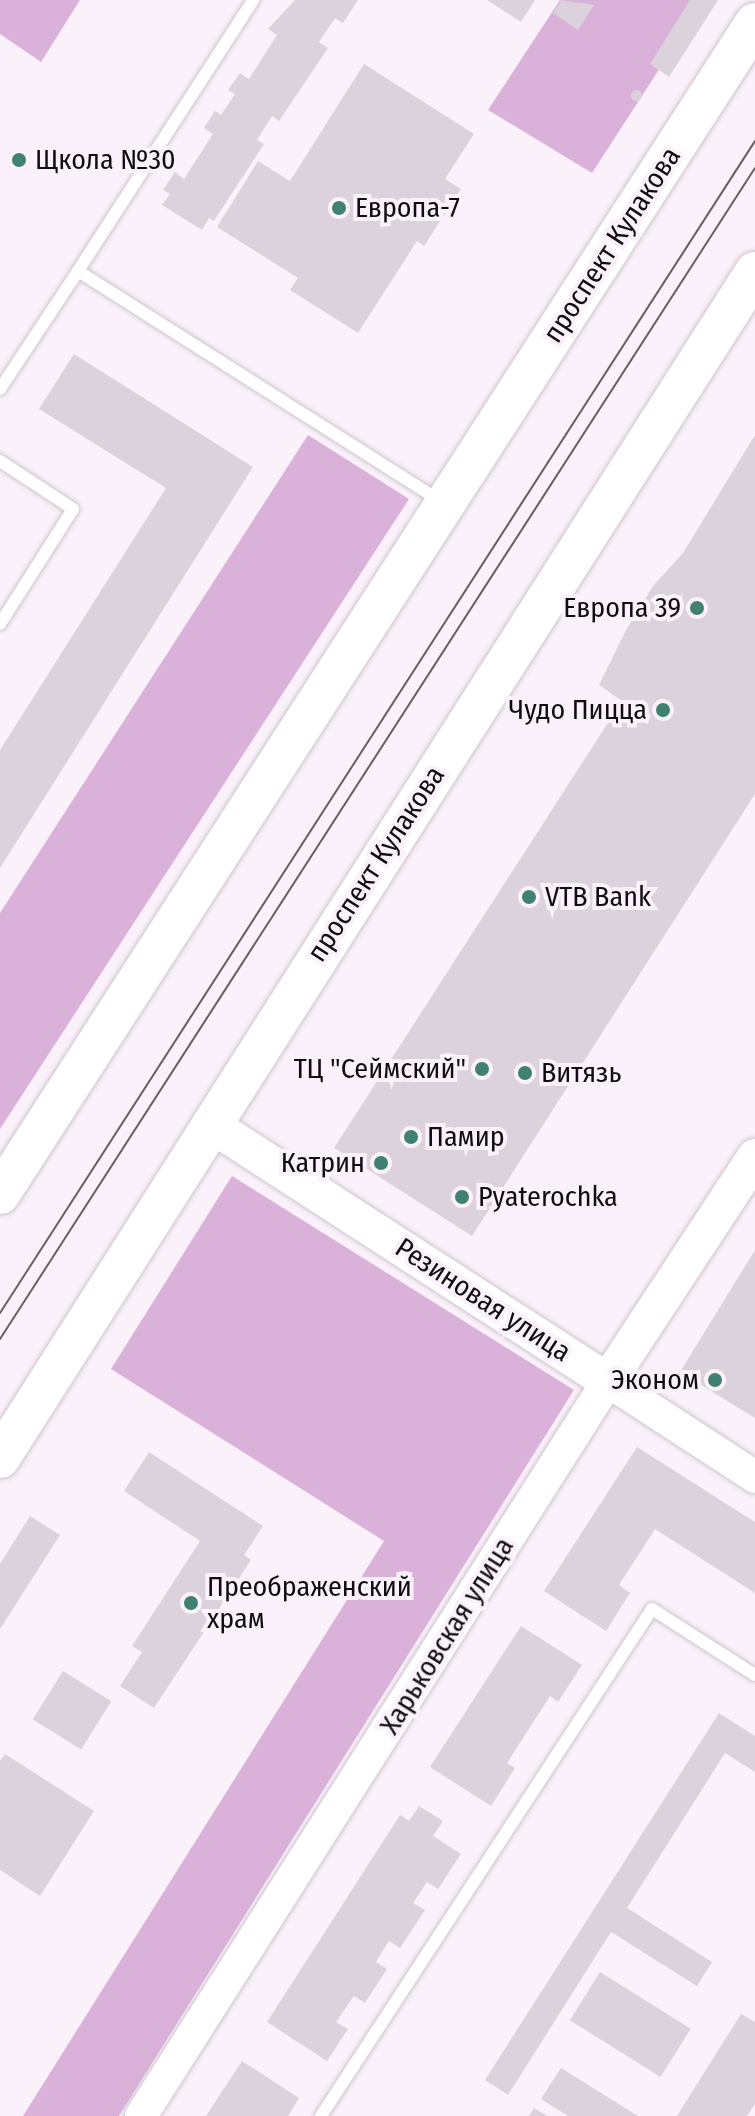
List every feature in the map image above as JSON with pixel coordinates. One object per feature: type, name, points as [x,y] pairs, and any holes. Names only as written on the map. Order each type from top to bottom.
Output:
[{"type":"main road","name":"проспект Кулакова","points":[[0,1194],[755,23]]},
{"type":"main road","name":"проспект Кулакова","points":[[0,1458],[755,272]]},
{"type":"main road","name":"Резиновая улица","points":[[210,1124],[608,1381]]},
{"type":"main road","name":"Харьковская улица","points":[[608,1381],[755,1157]]},
{"type":"street","name":"Резиновая улица","points":[[608,1381],[755,1477]]},
{"type":"street","name":"Харьковская улица","points":[[141,2116],[608,1381]]},
{"type":"lane","points":[[0,389],[253,0]]},
{"type":"lane","points":[[78,271],[444,504]]},
{"type":"lane","points":[[0,461],[73,509],[0,624]]},
{"type":"lane","points":[[321,2116],[652,1609],[755,1675]]},
{"type":"shaded area","points":[[0,0],[80,0],[41,62],[0,34]]},
{"type":"shaded area","points":[[560,0],[704,0],[592,173],[488,110]]},
{"type":"shaded area","points":[[308,435],[409,499],[0,1129],[0,913]]},
{"type":"shaded area","points":[[232,1176],[574,1390],[119,2116],[23,2116],[384,1541],[111,1369]]},
{"type":"building","points":[[295,0],[358,0],[343,23],[335,18],[319,42],[328,48],[279,121],[272,116],[257,140],[264,144],[214,221],[209,218],[202,230],[162,205],[170,194],[163,190],[175,172],[184,179],[213,134],[204,128],[215,111],[221,115],[235,94],[228,90],[240,73],[249,79],[277,35],[268,29]]},
{"type":"building","points":[[487,0],[535,0],[521,22]]},
{"type":"building","points":[[561,0],[594,5],[578,30],[553,13]]},
{"type":"building","points":[[690,0],[718,0],[669,77],[650,64]]},
{"type":"building","name":"Европа-7","points":[[364,64],[474,134],[445,179],[461,189],[424,246],[417,241],[358,333],[290,290],[298,278],[217,227],[258,161],[290,181]]},
{"type":"building","points":[[636,90],[641,95],[636,100],[631,95]]},
{"type":"building","points":[[74,354],[253,467],[0,868],[0,750],[166,488],[39,409]]},
{"type":"building","points":[[755,435],[755,794],[472,1236],[334,1148],[622,701],[599,685],[626,630],[653,586],[683,553]]},
{"type":"building","points":[[755,1250],[755,1418],[680,1372]]},
{"type":"building","points":[[637,1447],[755,1522],[755,1593],[655,1529],[619,1585],[630,1593],[606,1631],[544,1591]]},
{"type":"building","name":"Преображенский храм","points":[[149,1452],[263,1526],[244,1555],[251,1560],[154,1708],[120,1686],[142,1652],[132,1646],[200,1541],[124,1491]]},
{"type":"building","points":[[30,1516],[60,1535],[0,1629],[0,1564]]},
{"type":"building","points":[[521,1626],[582,1665],[558,1702],[550,1696],[507,1763],[515,1768],[491,1806],[430,1767]]},
{"type":"building","points":[[63,1671],[111,1701],[81,1750],[33,1719]]},
{"type":"building","points":[[719,1713],[755,1736],[755,1772],[725,1753],[627,1908],[712,1962],[697,1986],[611,1932],[508,2095],[485,2080]]},
{"type":"building","points":[[5,1754],[94,1811],[40,1896],[0,1870],[0,1761]]},
{"type":"building","points":[[419,1806],[443,1821],[433,1836],[461,1854],[438,1889],[427,1882],[413,1903],[425,1910],[400,1948],[389,1941],[376,1962],[387,1969],[365,2003],[354,1996],[336,2022],[348,2029],[327,2061],[267,2022],[400,1815],[409,1821]]},
{"type":"building","points":[[600,1972],[691,2029],[661,2077],[570,2020]]},
{"type":"building","points":[[741,2014],[755,2022],[755,2104],[747,2116],[677,2116]]},
{"type":"building","points":[[242,2061],[299,2098],[288,2116],[206,2116]]},
{"type":"building","points":[[561,2068],[638,2116],[568,2116],[541,2099]]},
{"type":"building","points":[[534,2108],[547,2116],[529,2116]]},
{"type":"tram line","points":[[0,1313],[755,141]]},
{"type":"tram line","points":[[0,1339],[755,168]]},
{"type":"place","name":"Щкола №30","points":[[19,160]]},
{"type":"place","name":"Европа-7","points":[[339,208]]},
{"type":"place","name":"Европа 39","points":[[697,608]]},
{"type":"place","name":"Чудо Пицца","points":[[663,710]]},
{"type":"place","name":"VTB Bank","points":[[529,897]]},
{"type":"place","name":"ТЦ \"Сеймский\"","points":[[482,1069]]},
{"type":"place","name":"Витязь","points":[[525,1073]]},
{"type":"place","name":"Памир","points":[[411,1137]]},
{"type":"place","name":"Катрин","points":[[381,1163]]},
{"type":"place","name":"Pyaterochka","points":[[462,1197]]},
{"type":"place","name":"Эконом","points":[[715,1380]]},
{"type":"place","name":"Преображенский храм","points":[[191,1603]]}]
